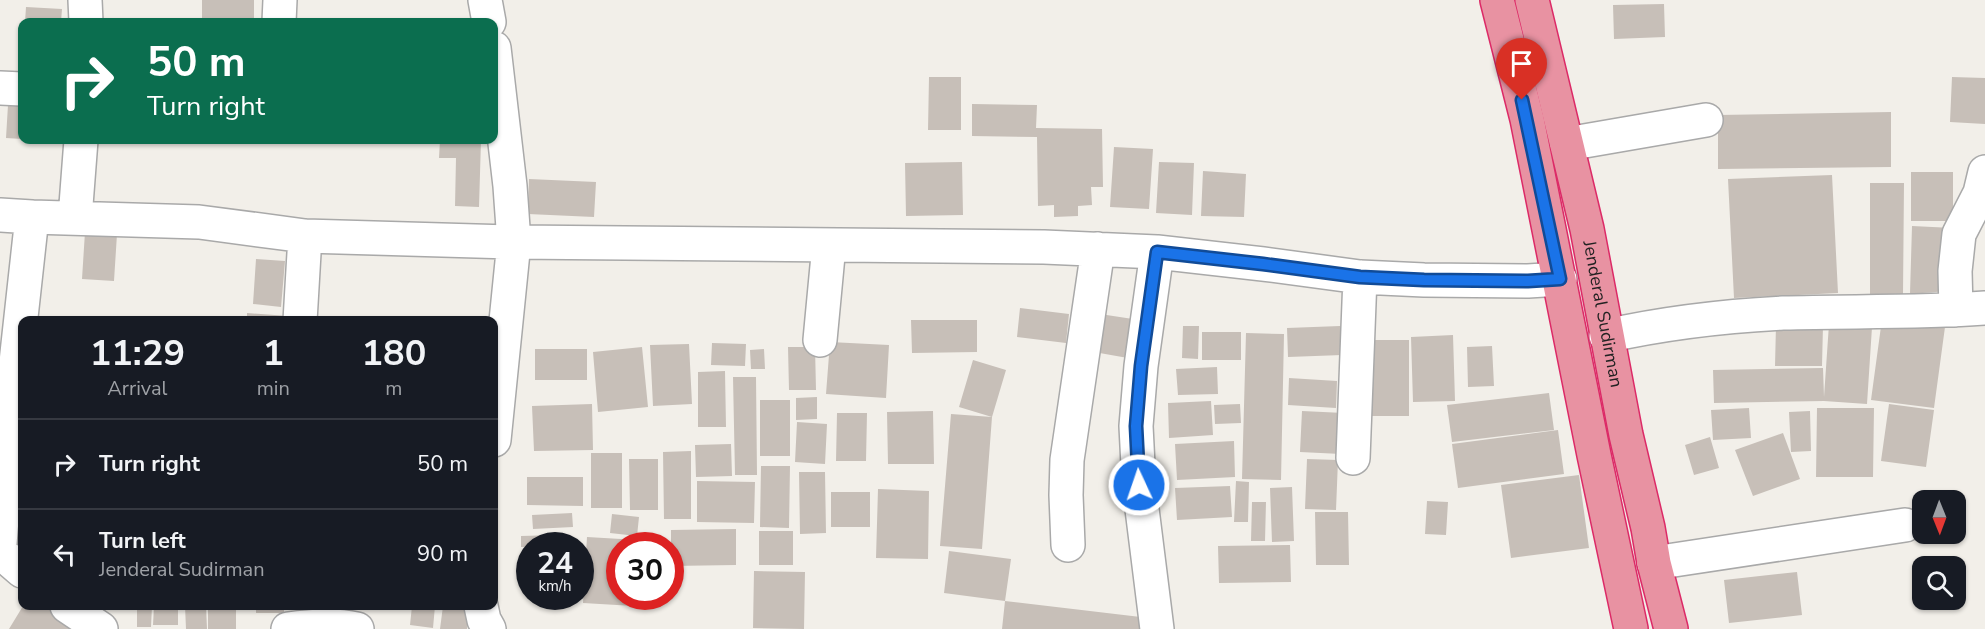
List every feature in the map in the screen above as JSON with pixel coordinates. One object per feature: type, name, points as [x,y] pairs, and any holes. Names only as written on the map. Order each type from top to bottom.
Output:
[{"type":"highway","name":"Jenderal Sudirman","points":[[1497,0],[1527,119],[1631,629]]},
{"type":"highway","name":"Jenderal Sudirman","points":[[1532,0],[1587,229],[1626,435],[1671,629]]},
{"type":"street","points":[[85,0],[86,18]]},
{"type":"street","points":[[279,18],[280,0]]},
{"type":"street","points":[[485,0],[488,18]]},
{"type":"street","points":[[498,82],[514,242],[498,400]]},
{"type":"street","points":[[0,88],[18,89]]},
{"type":"street","points":[[1567,144],[1706,120]]},
{"type":"street","points":[[75,219],[81,144]]},
{"type":"street","points":[[1606,336],[1644,327],[1782,313],[1971,309],[1955,271],[1959,234],[1980,193],[1985,172]]},
{"type":"street","points":[[0,215],[199,222],[305,236],[514,242],[1098,249],[1157,252],[1360,277],[1528,281],[1560,279]]},
{"type":"street","points":[[21,316],[32,217]]},
{"type":"street","points":[[300,316],[305,236]]},
{"type":"street","points":[[820,340],[829,245]]},
{"type":"street","points":[[1068,545],[1066,460],[1098,249]]},
{"type":"street","points":[[1157,252],[1141,366],[1136,426],[1139,485],[1157,629]]},
{"type":"street","points":[[1353,458],[1360,277]]},
{"type":"street","points":[[18,344],[0,541],[18,566]]},
{"type":"street","points":[[1654,562],[1905,525]]},
{"type":"street","points":[[73,610],[101,629]]},
{"type":"street","points":[[286,610],[286,629],[308,626],[339,626],[357,629]]},
{"type":"street","points":[[482,610],[483,621],[489,629]]},
{"type":"building","points":[[202,0],[254,0],[254,18],[202,18]]},
{"type":"building","points":[[1664,4],[1665,37],[1614,39],[1613,5]]},
{"type":"building","points":[[26,7],[62,9],[61,18],[25,18]]},
{"type":"building","points":[[929,77],[961,77],[961,130],[928,130]]},
{"type":"building","points":[[1952,77],[1985,78],[1985,124],[1950,122]]},
{"type":"building","points":[[972,104],[1037,105],[1036,128],[1102,129],[1103,187],[1091,187],[1092,205],[1078,206],[1078,216],[1054,217],[1054,205],[1038,206],[1037,137],[972,136]]},
{"type":"building","points":[[8,105],[18,106],[18,139],[6,138]]},
{"type":"building","points":[[1891,112],[1891,167],[1718,169],[1718,115]]},
{"type":"building","points":[[440,144],[481,144],[479,207],[455,206],[456,158],[439,158]]},
{"type":"building","points":[[1114,147],[1153,149],[1149,209],[1110,207]]},
{"type":"building","points":[[962,162],[963,215],[906,216],[905,163]]},
{"type":"building","points":[[1159,162],[1194,163],[1192,215],[1156,213]]},
{"type":"building","points":[[1203,171],[1246,174],[1244,217],[1201,216]]},
{"type":"building","points":[[1911,172],[1953,172],[1953,221],[1911,221]]},
{"type":"building","points":[[1832,175],[1838,293],[1734,298],[1728,179]]},
{"type":"building","points":[[529,179],[596,182],[594,217],[528,214]]},
{"type":"building","points":[[1870,183],[1904,183],[1903,295],[1870,295]]},
{"type":"building","points":[[1912,226],[1953,228],[1948,291],[1910,294]]},
{"type":"building","points":[[85,232],[117,234],[114,281],[82,279]]},
{"type":"building","points":[[256,259],[285,261],[281,307],[253,304]]},
{"type":"building","points":[[1020,308],[1069,314],[1066,343],[1017,337]]},
{"type":"building","points":[[247,313],[288,316],[247,316]]},
{"type":"building","points":[[1100,314],[1146,321],[1139,360],[1094,352]]},
{"type":"building","points":[[1882,319],[1945,327],[1934,408],[1871,400]]},
{"type":"building","points":[[911,320],[977,320],[977,352],[912,353]]},
{"type":"building","points":[[1829,324],[1872,327],[1867,404],[1824,401],[1714,403],[1713,370],[1823,368],[1824,397]]},
{"type":"building","points":[[1776,325],[1823,325],[1822,366],[1775,366]]},
{"type":"building","points":[[1183,326],[1199,326],[1198,359],[1182,358]]},
{"type":"building","points":[[1340,326],[1342,355],[1288,357],[1287,328]]},
{"type":"building","points":[[1202,332],[1241,332],[1241,360],[1202,360]]},
{"type":"building","points":[[1246,333],[1284,334],[1281,480],[1242,479]]},
{"type":"building","points":[[1453,335],[1455,401],[1413,402],[1411,337]]},
{"type":"building","points":[[1365,340],[1409,340],[1409,416],[1366,416]]},
{"type":"building","points":[[830,342],[889,345],[886,398],[826,394]]},
{"type":"building","points":[[712,343],[746,344],[745,366],[711,365]]},
{"type":"building","points":[[689,344],[692,404],[653,406],[650,345]]},
{"type":"building","points":[[1492,346],[1494,386],[1468,387],[1467,347]]},
{"type":"building","points":[[642,347],[648,407],[598,412],[593,352]]},
{"type":"building","points":[[788,347],[815,347],[816,390],[789,390]]},
{"type":"building","points":[[535,349],[587,349],[587,380],[535,380]]},
{"type":"building","points":[[764,349],[765,369],[751,369],[750,350]]},
{"type":"building","points":[[973,360],[1006,370],[992,417],[959,407]]},
{"type":"building","points":[[1217,367],[1218,394],[1178,395],[1176,369]]},
{"type":"building","points":[[725,371],[726,427],[698,427],[698,372]]},
{"type":"building","points":[[733,377],[756,377],[757,475],[735,475]]},
{"type":"building","points":[[1289,378],[1337,381],[1336,408],[1288,405]]},
{"type":"building","points":[[1549,393],[1554,430],[1452,442],[1447,405]]},
{"type":"building","points":[[817,397],[817,419],[796,420],[796,398]]},
{"type":"building","points":[[760,400],[790,400],[790,456],[760,456]]},
{"type":"building","points":[[1211,401],[1213,435],[1169,438],[1168,403]]},
{"type":"building","points":[[592,404],[593,450],[534,451],[532,406]]},
{"type":"building","points":[[1240,404],[1241,423],[1215,424],[1214,405]]},
{"type":"building","points":[[1889,404],[1934,410],[1926,467],[1881,461]]},
{"type":"building","points":[[1749,408],[1751,438],[1713,440],[1711,410]]},
{"type":"building","points":[[1817,408],[1874,408],[1873,477],[1816,477]]},
{"type":"building","points":[[933,411],[934,464],[888,464],[887,412]]},
{"type":"building","points":[[1302,411],[1344,413],[1341,454],[1300,452]]},
{"type":"building","points":[[1810,411],[1811,451],[1791,452],[1789,412]]},
{"type":"building","points":[[837,413],[867,413],[866,461],[836,461]]},
{"type":"building","points":[[951,414],[992,417],[982,549],[940,546]]},
{"type":"building","points":[[797,422],[827,424],[825,464],[795,462]]},
{"type":"building","points":[[1558,430],[1564,474],[1458,488],[1452,444]]},
{"type":"building","points":[[1783,433],[1800,479],[1753,496],[1735,450]]},
{"type":"building","points":[[1710,437],[1719,468],[1694,475],[1685,445]]},
{"type":"building","points":[[1234,441],[1235,477],[1177,480],[1175,444]]},
{"type":"building","points":[[731,444],[732,476],[696,477],[695,445]]},
{"type":"building","points":[[691,451],[691,519],[664,519],[663,452]]},
{"type":"building","points":[[591,453],[622,453],[622,508],[591,508]]},
{"type":"building","points":[[629,459],[658,459],[658,510],[630,510]]},
{"type":"building","points":[[1307,459],[1338,460],[1336,510],[1305,509]]},
{"type":"building","points":[[761,466],[790,466],[789,528],[760,527]]},
{"type":"building","points":[[799,472],[825,472],[826,533],[800,534]]},
{"type":"building","points":[[1579,475],[1589,548],[1511,558],[1501,485]]},
{"type":"building","points":[[527,477],[583,477],[583,506],[527,505]]},
{"type":"building","points":[[697,481],[755,482],[754,523],[697,522]]},
{"type":"building","points":[[1236,481],[1249,482],[1248,522],[1234,522]]},
{"type":"building","points":[[1230,486],[1232,517],[1177,520],[1175,488]]},
{"type":"building","points":[[1292,487],[1294,541],[1272,542],[1270,488]]},
{"type":"building","points":[[878,489],[929,491],[928,559],[876,558]]},
{"type":"building","points":[[831,492],[870,492],[870,527],[831,527]]},
{"type":"building","points":[[1427,501],[1448,502],[1446,535],[1425,534]]},
{"type":"building","points":[[1252,502],[1266,502],[1265,541],[1251,541]]},
{"type":"building","points":[[1315,512],[1348,512],[1349,565],[1316,565]]},
{"type":"building","points":[[572,513],[573,527],[533,529],[532,515]]},
{"type":"building","points":[[612,514],[639,517],[637,532],[610,532]]},
{"type":"building","points":[[736,529],[736,565],[684,566],[684,532],[671,532],[671,530]]},
{"type":"building","points":[[759,531],[793,531],[793,565],[759,565]]},
{"type":"building","points":[[594,537],[606,538],[606,604],[594,604]]},
{"type":"building","points":[[1290,545],[1291,582],[1219,583],[1218,546]]},
{"type":"building","points":[[949,551],[1011,559],[1005,601],[944,593]]},
{"type":"building","points":[[754,571],[805,572],[804,629],[753,628]]},
{"type":"building","points":[[1797,572],[1802,615],[1729,623],[1724,580]]},
{"type":"building","points":[[1005,601],[1149,618],[1147,629],[1002,629]]},
{"type":"building","points":[[21,610],[51,610],[84,629],[9,629]]},
{"type":"building","points":[[137,610],[152,610],[151,627],[137,627]]},
{"type":"building","points":[[154,610],[178,610],[178,625],[153,625]]},
{"type":"building","points":[[185,610],[206,610],[207,629],[186,629]]},
{"type":"building","points":[[208,610],[236,610],[236,629],[208,629]]},
{"type":"building","points":[[256,610],[284,610],[284,613],[256,613]]},
{"type":"building","points":[[412,610],[435,610],[433,628],[410,625]]},
{"type":"building","points":[[442,610],[469,610],[467,629],[440,629]]},
{"type":"route","points":[[1139,485],[1136,426],[1141,366],[1157,252],[1360,277],[1424,280],[1560,279],[1522,100]]}]
